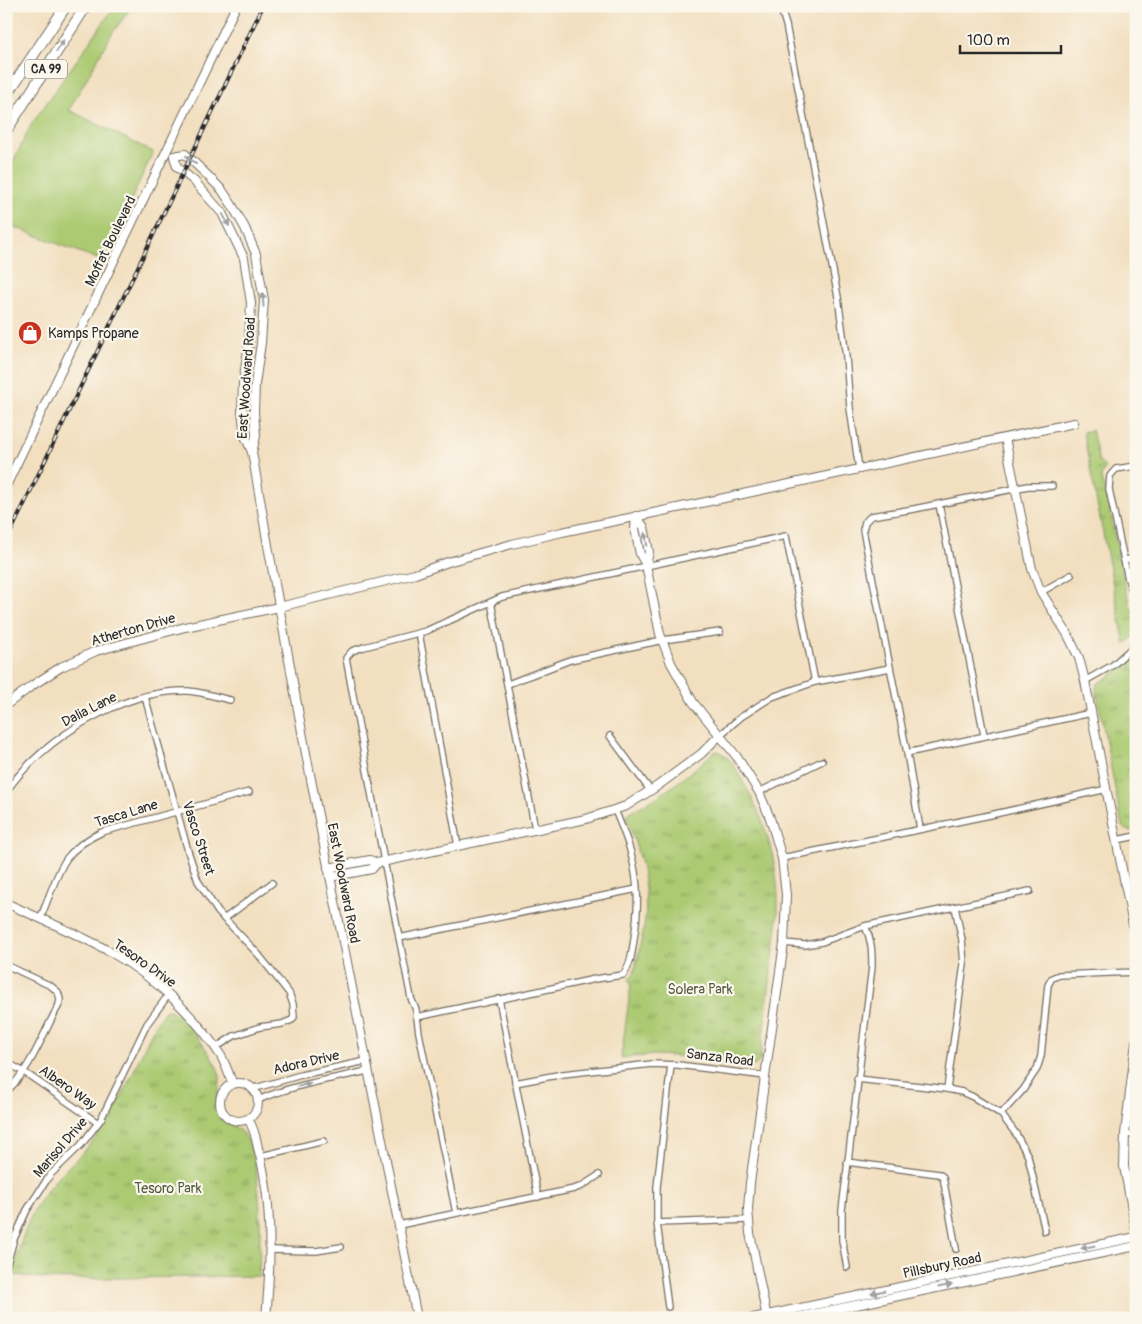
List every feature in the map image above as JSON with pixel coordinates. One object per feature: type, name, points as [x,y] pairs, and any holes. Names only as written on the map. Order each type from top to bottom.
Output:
[{"type":"highway","points":[[47,34],[61,6]]},
{"type":"highway","name":"CA 99","points":[[6,96],[66,6]]},
{"type":"highway","name":"CA 99","points":[[6,131],[86,6]]},
{"type":"highway","points":[[79,15],[94,6]]},
{"type":"street","name":"Moffat Boulevard","points":[[6,486],[236,6]]},
{"type":"street","points":[[780,6],[786,25],[838,297],[846,357],[850,408],[859,469]]},
{"type":"street","points":[[166,152],[174,156]]},
{"type":"street","name":"East Woodward Road","points":[[252,452],[256,436],[254,412],[255,384],[261,343],[264,300],[256,254],[241,220],[222,190],[185,154],[174,156],[177,167],[194,181],[222,213],[244,258],[251,302],[249,343],[243,383],[242,411],[245,436],[252,452],[328,868],[417,1318]]},
{"type":"street","name":"Atherton Drive","points":[[6,705],[61,667],[96,651],[185,627],[279,607],[415,574],[448,562],[512,544],[1074,423]]},
{"type":"street","points":[[1005,438],[1032,569],[1041,592],[1068,635],[1079,658],[1092,713],[1136,940]]},
{"type":"street","points":[[1136,466],[1116,469],[1110,476],[1110,489],[1124,560],[1136,601]]},
{"type":"street","points":[[920,829],[863,530],[865,522],[871,516],[1015,488],[1052,486]]},
{"type":"street","points":[[939,504],[984,736]]},
{"type":"street","points":[[636,516],[644,527],[648,552],[646,565],[663,640],[671,663],[693,702],[737,757],[759,792],[770,818],[782,858],[786,895],[784,943],[750,1184],[750,1233],[767,1316]]},
{"type":"street","points":[[456,1213],[417,1016],[411,998],[399,938],[380,862],[346,658],[352,651],[426,631],[502,597],[786,536],[815,682]]},
{"type":"street","points":[[1124,560],[1136,558]]},
{"type":"street","points":[[1041,592],[1071,575]]},
{"type":"street","points":[[491,602],[535,829]]},
{"type":"street","points":[[508,684],[570,660],[663,640],[720,632]]},
{"type":"street","points":[[419,633],[458,846]]},
{"type":"street","points":[[1085,681],[1113,665],[1136,644]]},
{"type":"street","points":[[328,868],[370,860],[380,862],[586,819],[615,810],[626,806],[701,754],[741,717],[772,697],[815,682],[890,668]]},
{"type":"street","name":"Dalia Lane","points":[[6,792],[30,764],[62,736],[85,721],[112,708],[163,692],[190,691],[230,700]]},
{"type":"street","name":"Vasco Street","points":[[145,697],[198,881],[218,912],[258,954],[289,994],[293,1004],[294,1017],[292,1020],[282,1024],[260,1027],[234,1036],[215,1048]]},
{"type":"street","points":[[907,753],[1092,713]]},
{"type":"street","points":[[610,736],[650,790]]},
{"type":"street","points":[[759,792],[822,761]]},
{"type":"street","points":[[782,858],[1107,789]]},
{"type":"street","name":"Tasca Lane","points":[[40,919],[67,857],[89,838],[102,832],[249,792]]},
{"type":"street","points":[[417,1016],[623,975],[628,969],[632,950],[637,918],[638,889],[630,849],[615,810]]},
{"type":"street","points":[[1117,840],[1136,836]]},
{"type":"street","points":[[330,877],[372,868],[380,862]]},
{"type":"street","points":[[224,919],[272,883]]},
{"type":"street","points":[[399,938],[638,889]]},
{"type":"street","points":[[784,943],[805,945],[822,942],[865,926],[1030,891]]},
{"type":"street","name":"Tesoro Drive","points":[[6,903],[114,954],[169,994],[200,1028],[215,1048],[222,1058],[233,1084]]},
{"type":"street","points":[[947,1089],[964,964],[962,940],[955,907]]},
{"type":"street","points":[[847,1267],[842,1240],[842,1210],[872,967],[872,945],[865,926]]},
{"type":"street","points":[[6,966],[51,986],[58,992],[60,999],[59,1005],[32,1059],[16,1083],[6,1092]]},
{"type":"street","points":[[1001,1114],[1024,1090],[1037,1069],[1041,1056],[1048,985],[1052,978],[1059,975],[1136,972]]},
{"type":"street","name":"Marisol Drive","points":[[6,1267],[9,1244],[27,1210],[50,1175],[81,1145],[98,1123],[148,1024],[169,994]]},
{"type":"street","points":[[499,999],[538,1197]]},
{"type":"street","points":[[1136,1042],[1125,1134],[1124,1166],[1136,1230]]},
{"type":"street","name":"Adora Drive","points":[[252,1088],[366,1061]]},
{"type":"street","name":"Albero Way","points":[[6,1062],[24,1072],[98,1123]]},
{"type":"street","name":"Sanza Road","points":[[515,1083],[563,1074],[652,1064],[766,1076]]},
{"type":"street","points":[[668,1307],[657,1223],[656,1187],[671,1065]]},
{"type":"street","name":"Adora Drive","points":[[258,1100],[268,1095],[304,1085],[368,1071]]},
{"type":"street","points":[[858,1078],[962,1092],[1001,1114],[1016,1134],[1028,1156],[1045,1231]]},
{"type":"street","points":[[243,1083],[252,1088],[258,1100],[256,1111],[248,1119],[236,1120],[225,1114],[222,1109],[221,1097],[228,1087],[233,1084],[243,1083]]},
{"type":"street","points":[[248,1119],[252,1126],[266,1182],[268,1250],[266,1318]]},
{"type":"street","points":[[1125,1134],[1136,1135]]},
{"type":"street","points":[[260,1156],[324,1141]]},
{"type":"street","points":[[847,1162],[939,1174],[943,1177],[956,1249]]},
{"type":"street","points":[[399,1225],[574,1189],[599,1176]]},
{"type":"street","points":[[657,1223],[749,1220]]},
{"type":"street","name":"Pillsbury Road","points":[[753,1318],[1136,1237]]},
{"type":"street","name":"Pillsbury Road","points":[[794,1318],[1136,1246]]},
{"type":"street","points":[[268,1250],[316,1251],[341,1247]]},
{"type":"green space","points":[[115,6],[132,6],[111,35],[69,110],[153,152],[103,261],[6,224],[6,176],[31,125]]},
{"type":"green space","points":[[1092,430],[1099,462],[1105,467],[1101,477],[1108,499],[1126,591],[1130,600],[1128,601],[1136,616],[1136,634],[1125,645],[1083,432]]},
{"type":"green space","points":[[1136,654],[1136,830],[1130,831],[1122,826],[1096,689],[1097,684],[1108,678]]},
{"type":"green space","name":"Solera Park","points":[[717,751],[725,755],[739,774],[757,809],[768,837],[775,867],[778,905],[777,920],[760,1060],[753,1066],[676,1056],[655,1055],[621,1058],[631,985],[629,979],[634,973],[646,913],[643,873],[627,815],[674,785]]},
{"type":"green space","name":"Tesoro Park","points":[[170,1010],[176,1013],[191,1029],[213,1060],[220,1076],[217,1106],[220,1115],[244,1135],[251,1148],[260,1206],[259,1276],[51,1279],[13,1275],[26,1227],[37,1205],[52,1184],[87,1148],[106,1124],[157,1022],[165,1011]]},
{"type":"railway","points":[[6,542],[263,6]]},
{"type":"place","name":"Kamps Propane","points":[[30,333]]}]
